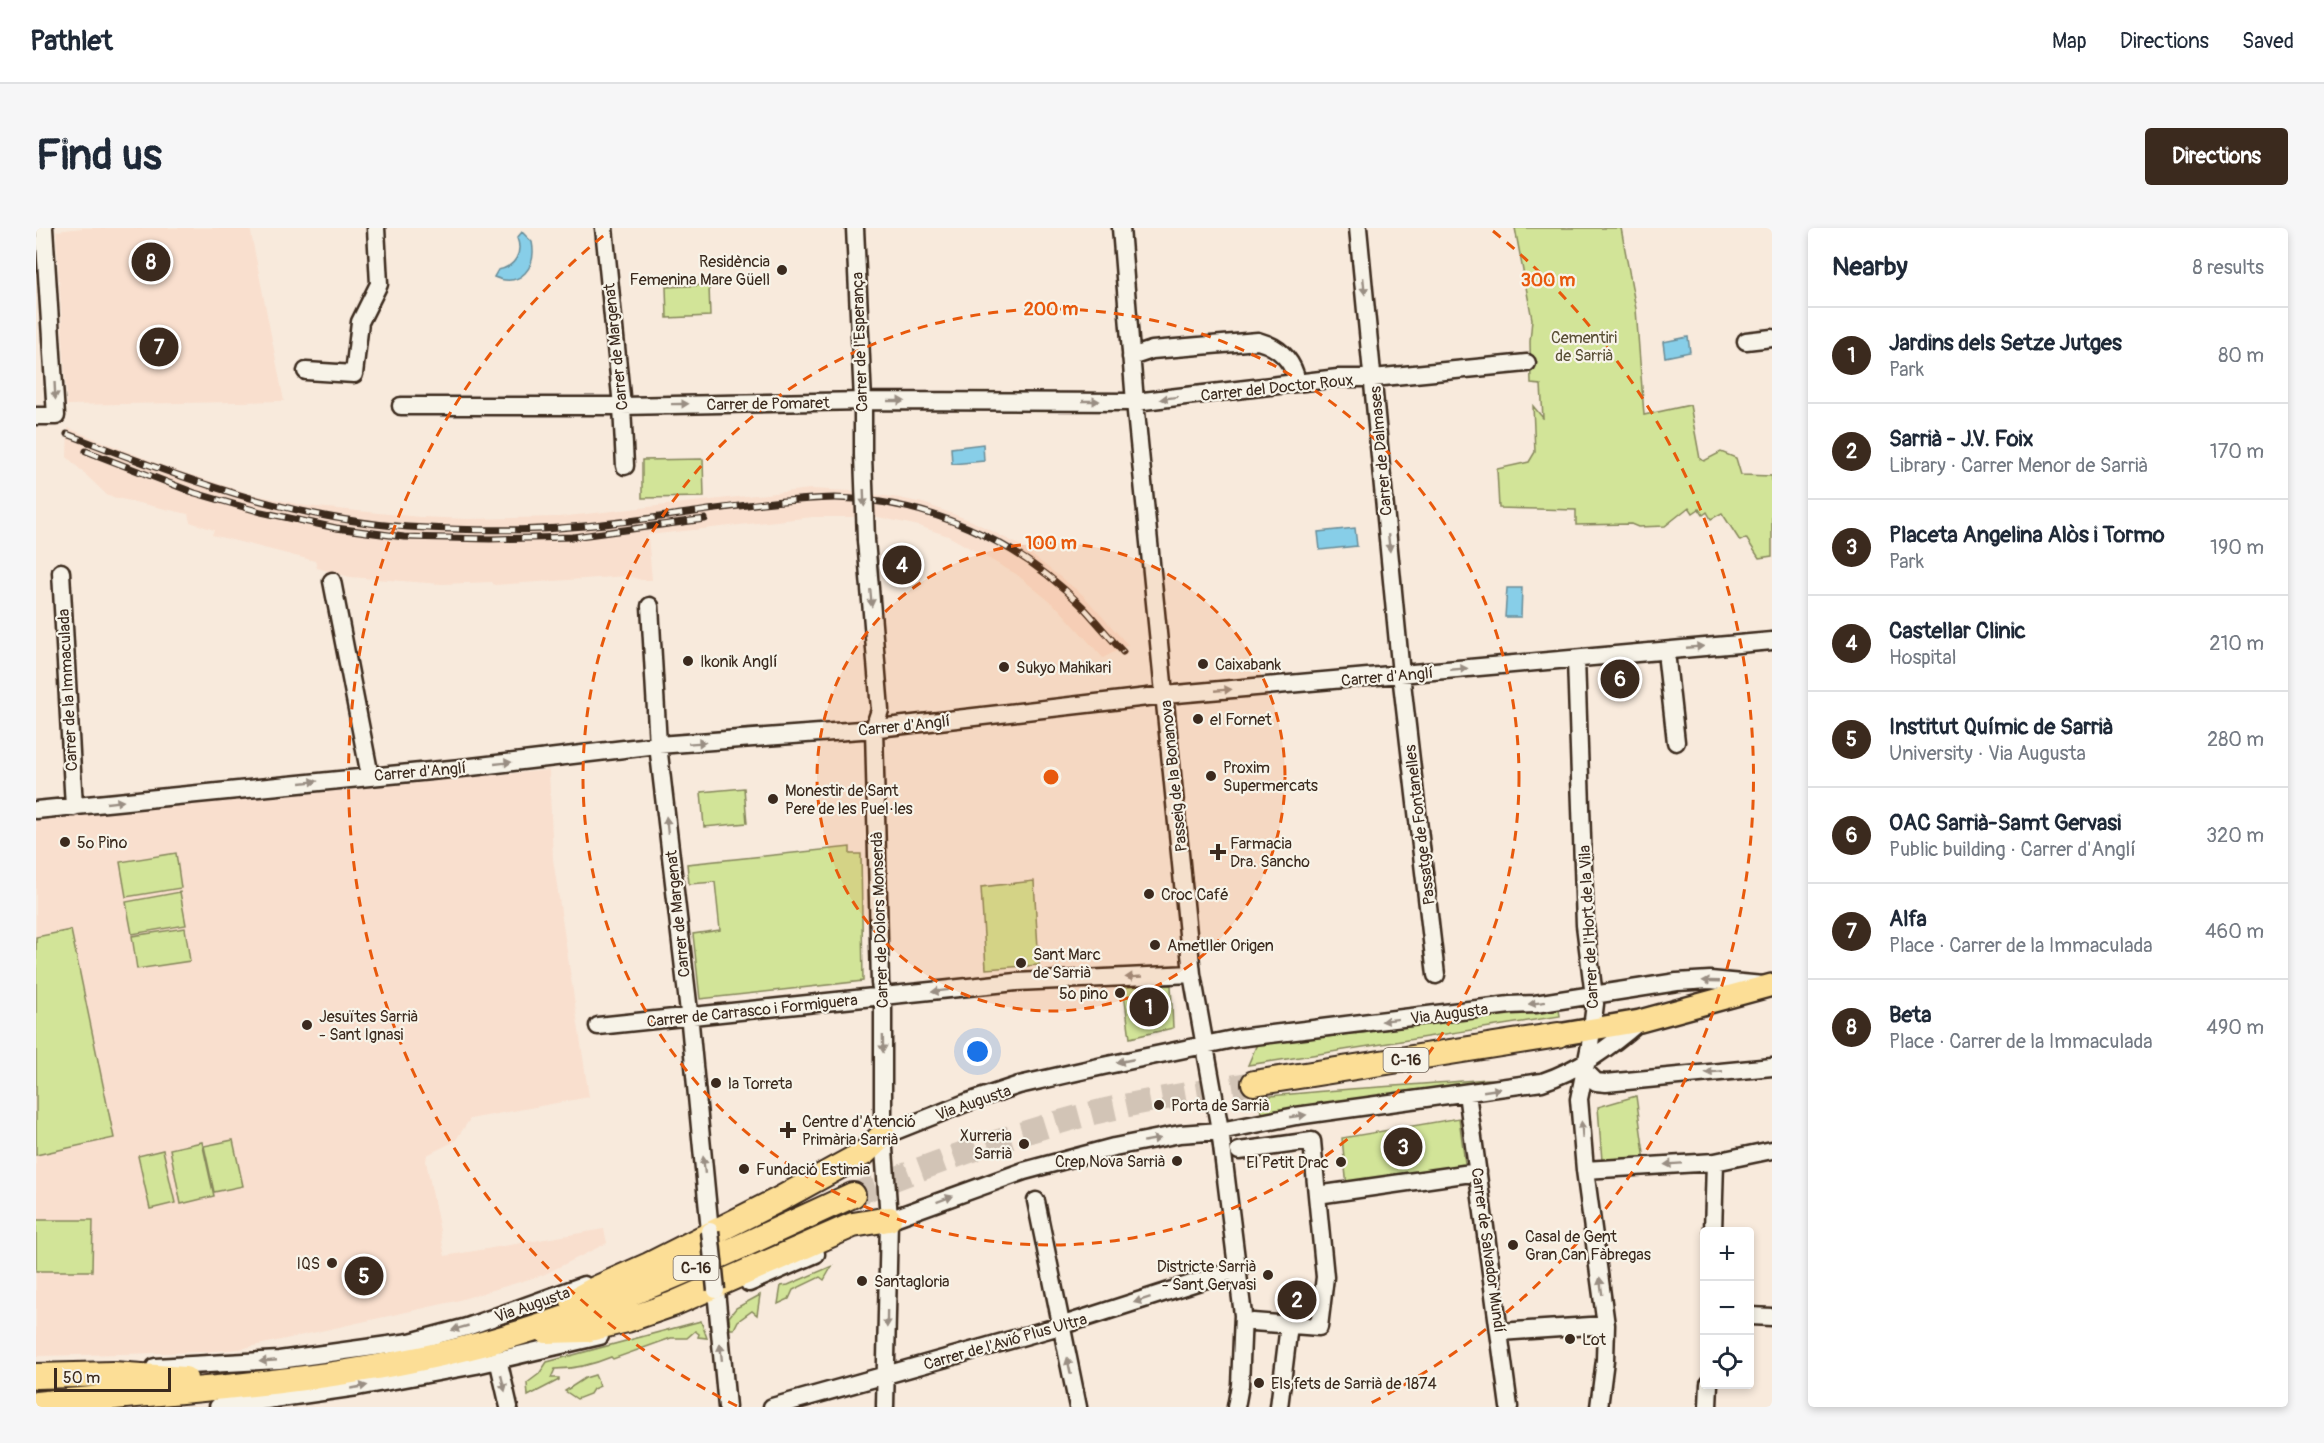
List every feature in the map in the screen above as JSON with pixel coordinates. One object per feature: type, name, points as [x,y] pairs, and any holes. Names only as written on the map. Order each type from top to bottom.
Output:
[{"type":"highway","name":"C-16","points":[[1254,1083],[1558,1035]]},
{"type":"highway","points":[[535,1329],[553,1313],[595,1289],[685,1247],[864,1153],[883,1135]]},
{"type":"highway","name":"C-16","points":[[36,1404],[269,1383],[413,1361],[535,1329],[696,1268],[852,1195]]},
{"type":"highway","points":[[535,1329],[554,1332],[585,1330],[627,1320],[673,1304],[853,1225],[890,1219]]},
{"type":"highway","points":[[36,1376],[113,1374],[177,1377],[229,1386]]},
{"type":"main road","name":"Via Augusta","points":[[1558,1035],[1640,1021],[1771,985]]},
{"type":"street","points":[[36,416],[56,416],[44,228]]},
{"type":"street","points":[[306,370],[354,374],[360,322],[379,284],[376,228]]},
{"type":"street","name":"Carrer de Margenat","points":[[604,228],[622,406],[625,466]]},
{"type":"street","name":"Carrer de l'Esperança","points":[[855,228],[863,401],[862,455]]},
{"type":"street","name":"Passeig de la Bonanova","points":[[1121,228],[1135,402],[1192,974],[1220,1131],[1238,1269],[1248,1322],[1236,1407]]},
{"type":"street","name":"Carrer de Dalmases","points":[[1358,228],[1401,674]]},
{"type":"street","points":[[1746,340],[1772,338]]},
{"type":"street","points":[[1131,357],[1152,350],[1258,341],[1271,344],[1282,352],[1293,367],[1295,374]]},
{"type":"street","name":"Carrer del Doctor Roux","points":[[1135,402],[1338,378],[1373,378],[1527,363]]},
{"type":"street","name":"Carrer de Pomaret","points":[[401,406],[622,406],[863,401],[1135,402]]},
{"type":"street","name":"Carrer de Dolors Monserdà","points":[[862,455],[866,540],[880,710],[874,728],[880,983],[883,997],[883,1135],[890,1219]]},
{"type":"street","name":"Carrer de la Immaculada","points":[[61,572],[74,807]]},
{"type":"street","points":[[332,581],[370,776]]},
{"type":"street","name":"Carrer de Margenat","points":[[650,606],[658,745],[689,1015],[717,1294]]},
{"type":"street","name":"Carrer d'Anglí","points":[[36,810],[494,764],[658,745],[874,728],[1165,695],[1772,640]]},
{"type":"street","name":"Carrer de l'Hort de la Vila","points":[[1576,659],[1585,925],[1594,993],[1586,1066],[1579,1098],[1584,1170],[1606,1325],[1605,1360],[1599,1407]]},
{"type":"street","points":[[1667,661],[1676,742]]},
{"type":"street","name":"Passatge de Fontanelles","points":[[1401,674],[1436,975]]},
{"type":"street","name":"Carrer de Carrasco i Formiguera","points":[[598,1026],[1016,982],[1192,974]]},
{"type":"street","name":"Via Augusta","points":[[36,1369],[236,1364],[303,1358],[410,1342],[467,1326],[575,1290],[710,1227],[883,1135],[1019,1085],[1239,1038],[1510,1005],[1535,1004],[1677,981],[1710,980],[1771,985]]},
{"type":"street","name":"Via Augusta","points":[[218,1407],[357,1387],[498,1359],[586,1340],[655,1320],[786,1268],[890,1219],[988,1183],[1061,1160],[1180,1134],[1220,1131],[1296,1116],[1542,1082],[1586,1066],[1640,1021]]},
{"type":"street","points":[[1586,1066],[1596,1082],[1606,1083],[1772,1067]]},
{"type":"street","name":"Carrer de Salvador Mundí","points":[[1467,1093],[1509,1407]]},
{"type":"street","points":[[1239,1151],[1312,1141],[1325,1277],[1319,1327],[1248,1322]]},
{"type":"street","points":[[1584,1170],[1715,1162],[1772,1150]]},
{"type":"street","points":[[1713,1227],[1715,1162]]},
{"type":"street","points":[[1317,1195],[1478,1172]]},
{"type":"street","points":[[1036,1201],[1078,1407]]},
{"type":"street","points":[[885,1407],[890,1219]]},
{"type":"street","name":"Carrer de l'Avió Plus Ultra","points":[[772,1407],[1060,1326],[1238,1269]]},
{"type":"street","points":[[717,1294],[727,1407]]},
{"type":"street","points":[[1754,1316],[1772,1317]]},
{"type":"street","points":[[1279,1407],[1289,1325]]},
{"type":"street","points":[[1500,1332],[1606,1325]]},
{"type":"street","points":[[498,1359],[509,1407]]},
{"type":"street","points":[[1708,1407],[1709,1389]]},
{"type":"shaded area","points":[[83,228],[250,228],[284,401],[67,405],[56,231]]},
{"type":"shaded area","points":[[68,428],[169,468],[247,493],[306,506],[420,517],[467,519],[559,517],[810,489],[851,491],[899,498],[923,503],[972,521],[1019,545],[1082,594],[1128,645],[1103,658],[1059,609],[1016,574],[948,536],[919,526],[878,517],[813,517],[648,535],[652,580],[641,580],[628,576],[494,585],[492,582],[441,584],[350,577],[317,568],[315,561],[212,535],[214,530],[190,522],[188,514],[108,496],[67,457]]},
{"type":"shaded area","name":"Jesuïtes Sarrià - Sant Ignasi","points":[[549,770],[553,859],[589,1097],[470,1119],[455,1141],[427,1155],[426,1161],[445,1256],[604,1229],[607,1243],[543,1275],[456,1301],[240,1349],[36,1356],[36,819]]},
{"type":"green space","name":"Cementiri de Sarrià","points":[[1515,228],[1621,228],[1636,309],[1644,415],[1690,405],[1700,459],[1704,461],[1721,452],[1736,458],[1741,475],[1772,476],[1772,556],[1759,558],[1746,538],[1740,541],[1722,513],[1711,519],[1707,512],[1703,515],[1699,509],[1693,513],[1689,507],[1665,526],[1638,527],[1631,524],[1576,525],[1576,510],[1499,508],[1497,469],[1529,462],[1535,452],[1533,406],[1543,418],[1541,385],[1531,384],[1532,319]]},
{"type":"green space","points":[[709,285],[710,316],[667,318],[666,287]]},
{"type":"green space","points":[[703,459],[704,497],[642,498],[642,460]]},
{"type":"green space","points":[[744,788],[747,823],[704,827],[701,792]]},
{"type":"green space","points":[[850,847],[850,854],[861,854],[863,981],[700,999],[693,934],[720,930],[715,882],[689,884],[687,864]]},
{"type":"green space","points":[[176,853],[181,888],[126,897],[120,862]]},
{"type":"green space","points":[[1034,881],[1039,965],[986,969],[981,887]]},
{"type":"green space","points":[[180,892],[186,925],[132,934],[126,902]]},
{"type":"green space","points":[[185,928],[190,961],[137,969],[132,936]]},
{"type":"green space","points":[[71,930],[114,1138],[36,1155],[36,937]]},
{"type":"green space","points":[[1171,985],[1173,1028],[1130,1038],[1123,986]]},
{"type":"green space","points":[[1558,1004],[1560,1016],[1248,1065],[1257,1044],[1363,1033]]},
{"type":"green space","points":[[1487,1079],[1518,1081],[1264,1115],[1253,1098],[1311,1092]]},
{"type":"green space","points":[[1636,1096],[1645,1161],[1602,1161],[1598,1107]]},
{"type":"green space","points":[[1459,1118],[1466,1171],[1347,1187],[1342,1138]]},
{"type":"green space","points":[[233,1140],[243,1186],[214,1192],[204,1146]]},
{"type":"green space","points":[[202,1142],[214,1196],[181,1204],[170,1149]]},
{"type":"green space","points":[[163,1150],[175,1203],[150,1209],[138,1156]]},
{"type":"green space","points":[[36,1220],[93,1220],[92,1271],[36,1271]]},
{"type":"green space","points":[[832,1266],[824,1280],[820,1277],[793,1290],[789,1299],[778,1304],[781,1286]]},
{"type":"green space","points":[[760,1295],[757,1315],[752,1311],[738,1321],[734,1329],[730,1329],[729,1317],[736,1308]]},
{"type":"green space","points":[[701,1321],[707,1338],[698,1337],[699,1334],[695,1331],[687,1338],[671,1338],[613,1359],[611,1357],[583,1366],[555,1369],[551,1378],[559,1378],[559,1380],[528,1396],[527,1383],[539,1374],[547,1362]]},
{"type":"green space","points":[[595,1375],[600,1386],[593,1389],[590,1394],[577,1399],[565,1391],[585,1378]]},
{"type":"water","points":[[522,232],[532,242],[532,260],[529,267],[525,273],[512,280],[494,277],[498,270],[513,263],[519,249],[517,238]]},
{"type":"water","points":[[1688,337],[1690,352],[1665,357],[1663,342]]},
{"type":"water","points":[[983,444],[984,461],[952,464],[951,448]]},
{"type":"water","points":[[1355,528],[1357,546],[1320,550],[1318,532]]},
{"type":"water","points":[[1507,588],[1522,588],[1521,617],[1505,617]]},
{"type":"tunnel","points":[[853,1195],[972,1150],[1062,1121],[1133,1104],[1254,1083]]},
{"type":"railway","points":[[67,434],[192,480],[277,505],[320,515],[408,527],[490,530],[551,529],[822,498],[903,506],[969,528],[1000,543],[1029,562],[1056,582],[1082,606],[1123,652]]},
{"type":"railway","points":[[86,451],[195,493],[261,512],[336,528],[404,537],[490,539],[573,537],[705,519]]},
{"type":"place","name":"Beta","points":[[151,262]]},
{"type":"place","name":"Residència Femenina Mare Güell","points":[[782,270]]},
{"type":"place","name":"Alfa","points":[[159,347]]},
{"type":"place","name":"Castellar Clinic","points":[[902,565]]},
{"type":"place","name":"Ikonik Anglí","points":[[688,661]]},
{"type":"place","name":"Caixabank","points":[[1203,664]]},
{"type":"place","name":"Sukyo Mahikari","points":[[1004,667]]},
{"type":"place","name":"OAC Sarrià-Samt Gervasi","points":[[1620,679]]},
{"type":"place","name":"el Fornet","points":[[1198,719]]},
{"type":"place","name":"Proxim Supermercats","points":[[1211,776]]},
{"type":"place","name":"Monestir de Sant Pere de les Puel·les","points":[[773,799]]},
{"type":"place","name":"5º Pino","points":[[65,842]]},
{"type":"place","name":"Farmacia Dra. Sancho","points":[[1218,852]]},
{"type":"place","name":"Croc Café","points":[[1149,894]]},
{"type":"place","name":"Ametller Origen","points":[[1155,945]]},
{"type":"place","name":"Sant Marc de Sarrià","points":[[1021,963]]},
{"type":"place","name":"5o pino","points":[[1120,993]]},
{"type":"place","name":"Jardins dels Setze Jutges","points":[[1149,1007]]},
{"type":"place","name":"Jesuïtes Sarrià - Sant Ignasi","points":[[307,1025]]},
{"type":"place","name":"la Torreta","points":[[716,1083]]},
{"type":"place","name":"Porta de Sarrià","points":[[1159,1105]]},
{"type":"place","name":"Centre d'Atenció Primària Sarrià","points":[[788,1130]]},
{"type":"place","name":"Xurreria Sarrià","points":[[1024,1144]]},
{"type":"place","name":"Placeta Angelina Alòs i Tormo","points":[[1403,1147]]},
{"type":"place","name":"Crep Nova Sarrià","points":[[1177,1161]]},
{"type":"place","name":"El Petit Drac","points":[[1341,1162]]},
{"type":"place","name":"Fundació Estimia","points":[[744,1169]]},
{"type":"place","name":"Casal de Gent Gran Can Fàbregas","points":[[1513,1245]]},
{"type":"place","name":"IQS","points":[[332,1263]]},
{"type":"place","name":"Districte Sarrià - Sant Gervasi","points":[[1268,1275]]},
{"type":"place","name":"Institut Químic de Sarrià","points":[[364,1276]]},
{"type":"place","name":"Santagloria","points":[[862,1281]]},
{"type":"place","name":"Sarrià - J.V. Foix","points":[[1297,1300]]},
{"type":"place","name":"Lot","points":[[1570,1339]]},
{"type":"place","name":"Els fets de Sarrià de 1874","points":[[1259,1383]]}]
